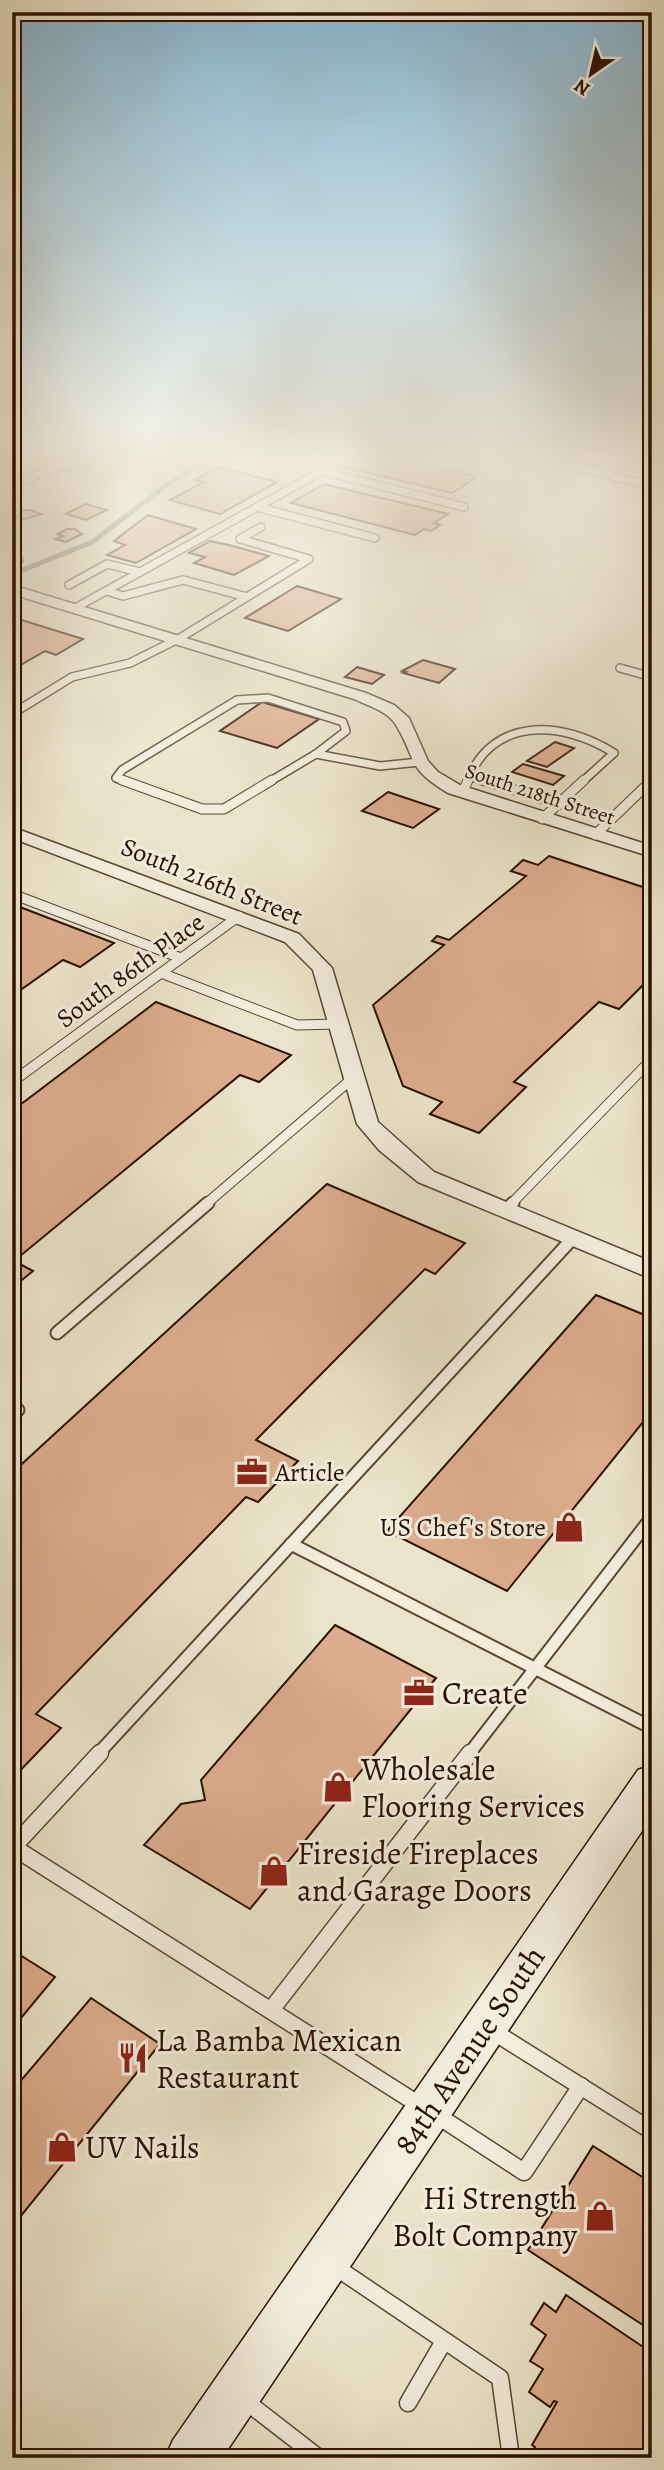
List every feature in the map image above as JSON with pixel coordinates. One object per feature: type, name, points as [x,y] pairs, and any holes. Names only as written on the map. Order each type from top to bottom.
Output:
[{"type":"main road","name":"84th Avenue South","points":[[191,2458],[650,1789]]},
{"type":"street","name":"South 218th Street","points":[[12,589],[180,638],[349,692],[388,708],[403,721],[420,762],[432,776],[463,792],[652,852]]},
{"type":"street","name":"South 216th Street","points":[[12,832],[292,938],[307,950],[322,968],[368,1124],[387,1145],[426,1177],[652,1271]]},
{"type":"lane","points":[[69,584],[91,572]]},
{"type":"lane","points":[[77,607],[140,572]]},
{"type":"lane","points":[[12,714],[72,677],[130,663],[180,638],[287,572]]},
{"type":"lane","points":[[107,591],[123,596],[183,580],[247,597]]},
{"type":"lane","points":[[620,668],[652,677]]},
{"type":"lane","points":[[316,754],[346,731],[343,722],[268,698],[246,699],[237,701],[133,763],[116,778],[202,809],[224,809],[316,754],[380,766],[420,762]]},
{"type":"lane","points":[[463,792],[475,761],[508,734],[529,728],[568,735],[614,752],[542,819]]},
{"type":"lane","points":[[468,776],[560,804]]},
{"type":"lane","points":[[595,835],[652,780]]},
{"type":"lane","points":[[12,894],[181,958]]},
{"type":"lane","name":"South 86th Place","points":[[12,1082],[239,916]]},
{"type":"lane","points":[[161,973],[297,1025],[338,1024]]},
{"type":"lane","points":[[506,1210],[652,1059]]},
{"type":"lane","points":[[57,1333],[354,1077]]},
{"type":"lane","points":[[573,1238],[13,1847],[524,2172],[581,2086]]},
{"type":"lane","points":[[12,1407],[18,1410],[12,1415]]},
{"type":"lane","points":[[271,2010],[533,1667],[652,1517]]},
{"type":"lane","points":[[292,1544],[652,1728]]},
{"type":"lane","points":[[485,2027],[652,2131]]},
{"type":"lane","points":[[326,2260],[500,2378],[511,2458]]},
{"type":"lane","points":[[408,2403],[444,2341]]},
{"type":"lane","points":[[235,2393],[320,2458]]},
{"type":"building","points":[[297,586],[341,599],[288,631],[245,618]]},
{"type":"building","points":[[12,617],[83,639],[56,655],[45,651],[12,670]]},
{"type":"building","points":[[423,660],[455,669],[439,683],[403,673],[406,672],[402,671]]},
{"type":"building","points":[[357,667],[384,675],[372,684],[345,677]]},
{"type":"building","points":[[262,702],[319,719],[277,748],[220,731]]},
{"type":"building","points":[[555,742],[574,748],[547,767],[527,761]]},
{"type":"building","points":[[523,764],[564,776],[553,785],[512,772]]},
{"type":"building","points":[[388,792],[439,809],[413,828],[362,811]]},
{"type":"building","points":[[549,856],[652,890],[652,976],[619,1009],[599,1002],[514,1082],[526,1087],[479,1133],[430,1114],[442,1102],[403,1086],[373,1005],[444,945],[432,941],[437,936],[449,940],[526,876],[511,871],[523,860],[538,865]]},
{"type":"building","points":[[12,904],[114,943],[80,967],[63,960],[12,996]]},
{"type":"building","points":[[156,1002],[291,1055],[259,1082],[240,1075],[14,1261],[33,1271],[12,1288],[12,1111]]},
{"type":"building","points":[[327,1184],[465,1243],[435,1274],[425,1269],[256,1440],[298,1461],[258,1502],[246,1497],[36,1714],[61,1728],[13,1778],[12,1473]]},
{"type":"building","points":[[596,1295],[652,1318],[652,1411],[507,1591],[387,1531]]},
{"type":"building","points":[[335,1625],[436,1678],[250,1909],[144,1845],[181,1804],[205,1800],[201,1780]]},
{"type":"building","points":[[12,1950],[55,1977],[12,2029]]},
{"type":"building","points":[[91,1998],[160,2044],[12,2227],[12,2091]]},
{"type":"building","name":"Hi Strength Bolt Company","points":[[593,2146],[652,2183],[652,2331],[528,2250]]},
{"type":"building","points":[[566,2295],[652,2353],[652,2437],[641,2458],[528,2458],[535,2447],[532,2445],[557,2402],[554,2401],[550,2407],[529,2392],[543,2369],[530,2361],[546,2335],[531,2324],[544,2303],[556,2312]]},
{"type":"place","name":"Article","points":[[252,1472]]},
{"type":"place","name":"US Chef's Store","points":[[569,1527]]},
{"type":"place","name":"Create","points":[[419,1693]]},
{"type":"place","name":"Wholesale Flooring Services","points":[[338,1787]]},
{"type":"place","name":"Fireside Fireplaces and Garage Doors","points":[[274,1871]]},
{"type":"place","name":"La Bamba Mexican Restaurant","points":[[133,2058]]},
{"type":"place","name":"UV Nails","points":[[62,2147]]},
{"type":"place","name":"Hi Strength Bolt Company","points":[[600,2216]]}]
